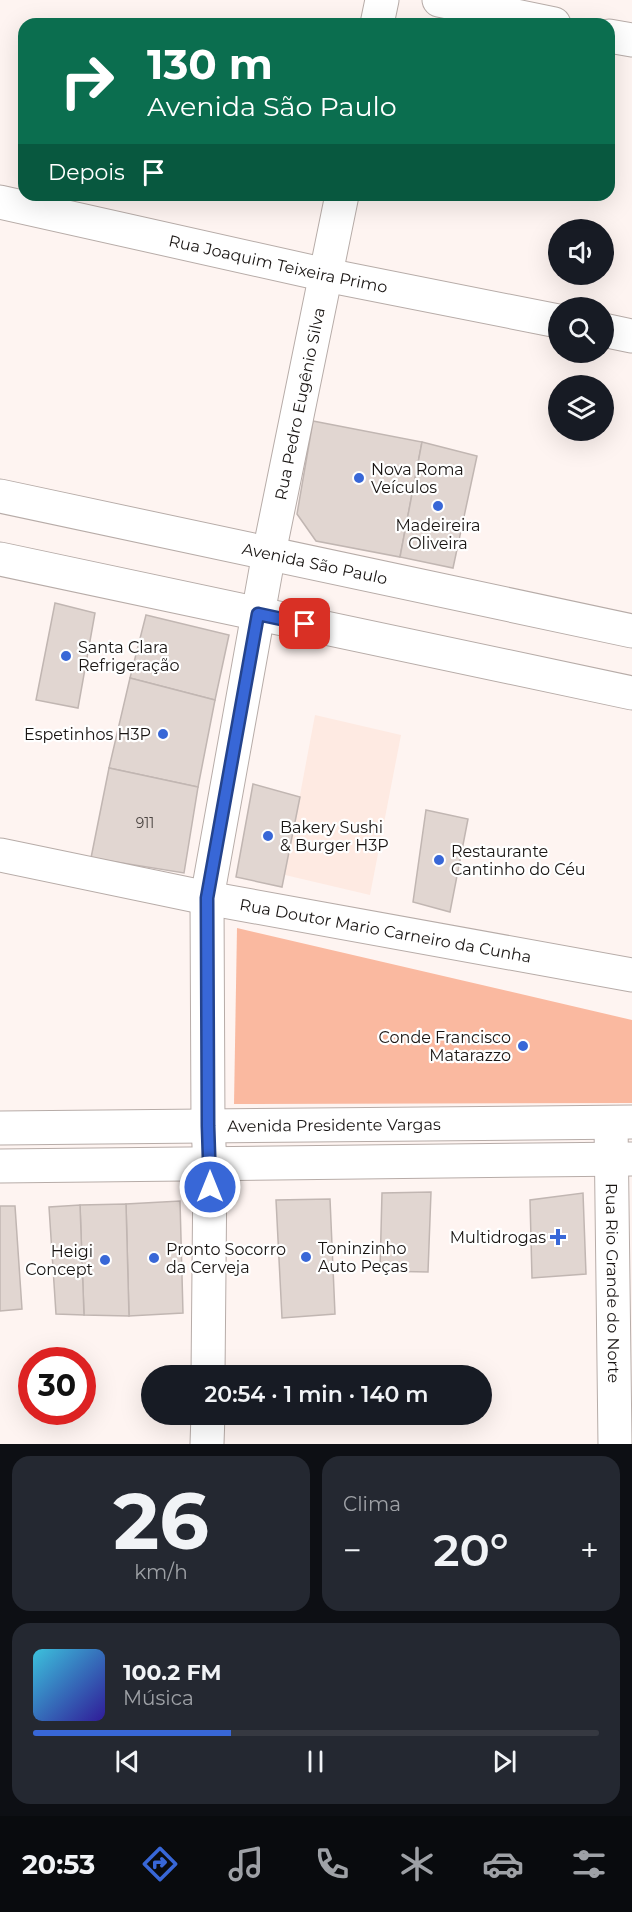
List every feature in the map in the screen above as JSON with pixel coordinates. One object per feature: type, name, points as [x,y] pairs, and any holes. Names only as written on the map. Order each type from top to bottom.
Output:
[{"type":"street","points":[[378,18],[382,0]]},
{"type":"street","points":[[439,0],[525,18]]},
{"type":"street","points":[[615,37],[632,40]]},
{"type":"street","name":"Rua Pedro Eugênio Silva","points":[[208,1365],[210,1164],[207,898],[269,553],[341,201]]},
{"type":"street","name":"Rua Joaquim Teixeira Primo","points":[[0,202],[326,275],[548,319]]},
{"type":"street","points":[[614,332],[632,336]]},
{"type":"street","name":"Avenida São Paulo","points":[[0,496],[632,631]]},
{"type":"street","points":[[0,559],[632,693]]},
{"type":"street","name":"Rua Doutor Mario Carneiro da Cunha","points":[[0,855],[207,898],[632,975]]},
{"type":"street","name":"Avenida Presidente Vargas","points":[[0,1128],[621,1122]]},
{"type":"street","name":"Rua Rio Grande do Norte","points":[[615,1444],[621,1122]]},
{"type":"street","points":[[0,1166],[621,1159]]},
{"type":"street","points":[[207,1444],[208,1425]]},
{"type":"shaded area","points":[[315,715],[401,735],[370,895],[285,875]]},
{"type":"shaded area","points":[[237,928],[632,1020],[632,1103],[234,1104]]},
{"type":"building","name":"Nova Roma Veículos","points":[[313,421],[422,442],[400,557],[316,541],[297,514]]},
{"type":"building","name":"Madeireira Oliveira","points":[[422,442],[477,456],[453,568],[400,557]]},
{"type":"building","name":"Santa Clara Refrigeração","points":[[55,603],[95,613],[78,708],[36,700]]},
{"type":"building","points":[[146,615],[229,635],[215,700],[130,678]]},
{"type":"building","name":"Espetinhos H3P","points":[[130,678],[215,700],[198,787],[109,768]]},
{"type":"building","points":[[109,768],[198,787],[184,873],[91,858]]},
{"type":"building","name":"Bakery Sushi & Burger H3P","points":[[253,784],[300,797],[282,887],[236,877]]},
{"type":"building","name":"Restaurante Cantinho do Céu","points":[[426,810],[468,819],[450,912],[413,902]]},
{"type":"building","points":[[431,1192],[428,1272],[380,1271],[382,1193]]},
{"type":"building","name":"Multidrogas","points":[[583,1193],[586,1274],[532,1278],[530,1200]]},
{"type":"building","name":"Toninzinho Auto Peças","points":[[330,1199],[335,1314],[282,1318],[276,1200]]},
{"type":"building","name":"Pronto Socorro da Cerveja","points":[[180,1201],[183,1313],[129,1316],[126,1204]]},
{"type":"building","name":"Heigi Concept","points":[[126,1204],[129,1316],[84,1315],[80,1205]]},
{"type":"building","points":[[80,1205],[84,1315],[56,1314],[49,1207]]},
{"type":"building","points":[[0,1206],[15,1206],[22,1309],[0,1311]]},
{"type":"place","name":"Nova Roma Veículos","points":[[359,478]]},
{"type":"place","name":"Madeireira Oliveira","points":[[438,506]]},
{"type":"place","name":"Santa Clara Refrigeração","points":[[66,656]]},
{"type":"place","name":"Espetinhos H3P","points":[[163,734]]},
{"type":"place","name":"Bakery Sushi & Burger H3P","points":[[268,836]]},
{"type":"place","name":"Restaurante Cantinho do Céu","points":[[439,860]]},
{"type":"place","name":"Conde Francisco Matarazzo","points":[[523,1046]]},
{"type":"place","name":"Multidrogas","points":[[558,1237]]},
{"type":"place","name":"Toninzinho Auto Peças","points":[[306,1257]]},
{"type":"place","name":"Pronto Socorro da Cerveja","points":[[154,1258]]},
{"type":"place","name":"Heigi Concept","points":[[105,1260]]},
{"type":"route","points":[[210,1187],[207,898],[258,614],[305,624]]}]
